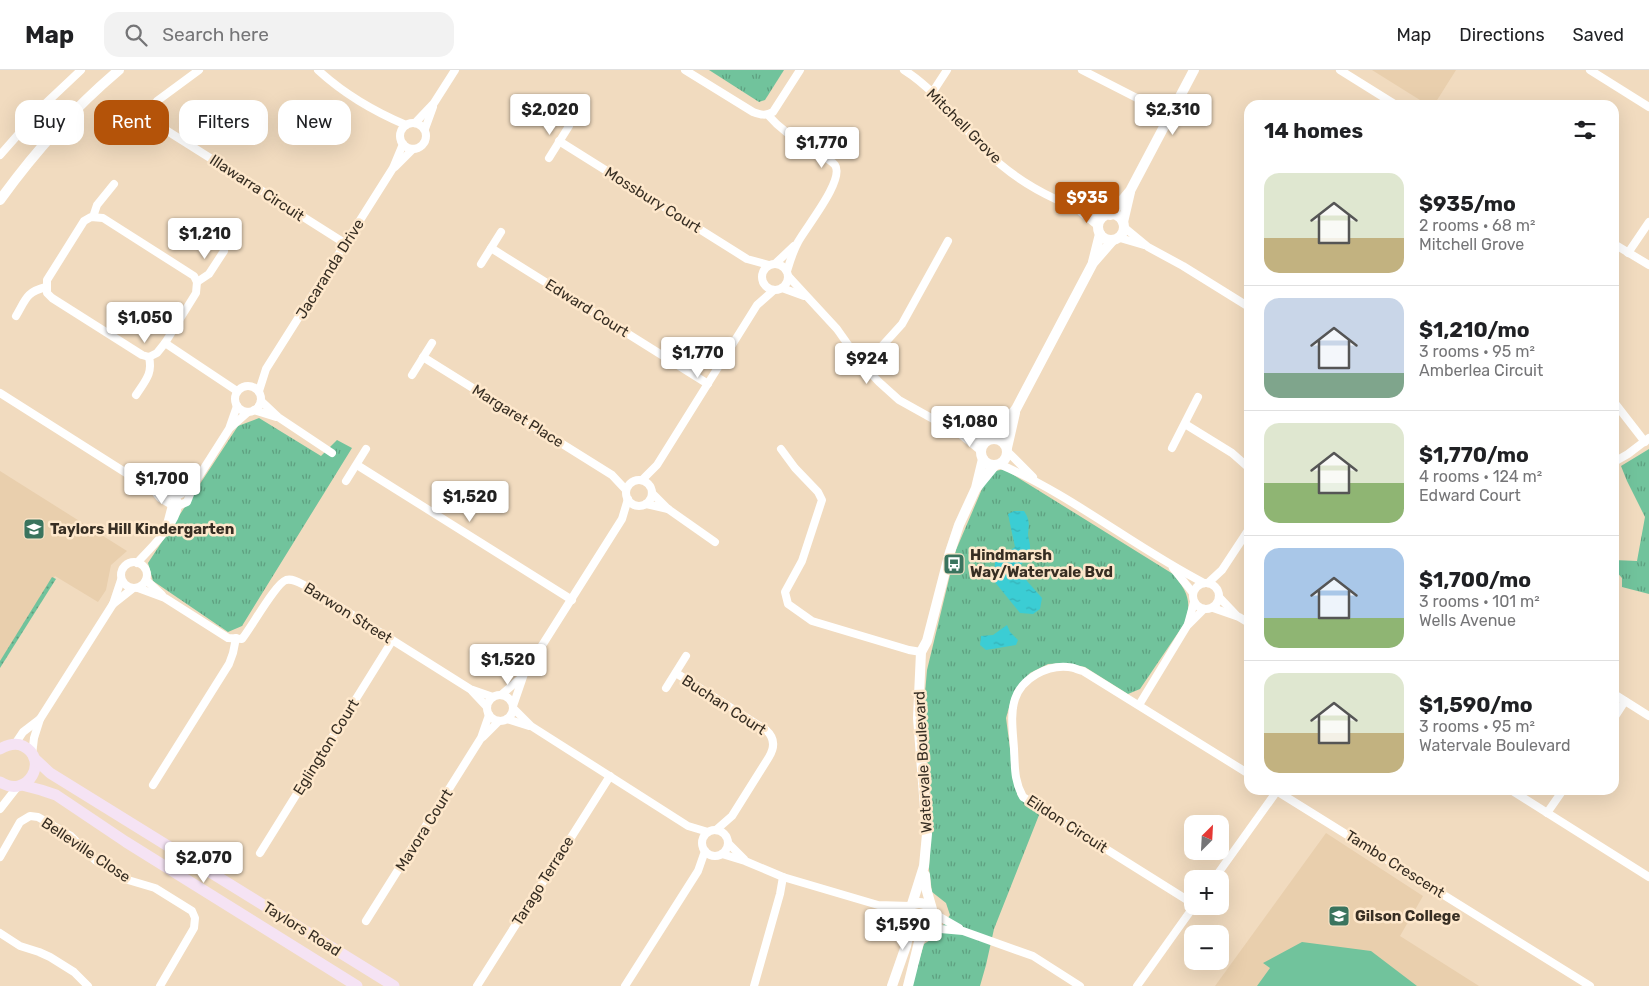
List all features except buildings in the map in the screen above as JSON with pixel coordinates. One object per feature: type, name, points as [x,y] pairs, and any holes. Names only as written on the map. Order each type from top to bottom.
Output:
[{"type":"main road","points":[[0,740],[13,744]]},
{"type":"main road","points":[[0,749],[13,744]]},
{"type":"main road","name":"Taylors Road","points":[[13,744],[25,747],[50,773],[394,986]]},
{"type":"main road","points":[[20,786],[32,777],[35,764],[33,756]]},
{"type":"main road","name":"Taylors Road","points":[[0,782],[6,785],[41,790],[56,796],[126,842],[357,986]]},
{"type":"street","points":[[0,155],[45,104],[81,70]]},
{"type":"street","points":[[0,200],[38,151],[76,110],[119,70]]},
{"type":"street","name":"Illawarra Circuit","points":[[199,70],[157,101],[153,109],[162,127],[346,244]]},
{"type":"street","points":[[318,70],[337,88],[380,114],[406,125],[415,123],[434,103],[455,70]]},
{"type":"street","points":[[685,70],[753,112],[762,115],[768,115],[773,112],[800,70]]},
{"type":"street","name":"Mitchell Grove","points":[[904,70],[932,93],[986,152],[1007,169],[1034,188],[1103,223]]},
{"type":"street","points":[[932,93],[947,70]]},
{"type":"street","points":[[1082,70],[1170,115]]},
{"type":"street","name":"Watervale Boulevard","points":[[932,911],[926,888],[924,866],[926,820],[918,718],[921,652],[926,641],[959,525],[976,488],[985,448],[1016,409],[1093,263],[1103,223],[1130,191],[1194,70]]},
{"type":"street","points":[[1340,70],[1388,100]]},
{"type":"street","points":[[1590,70],[1649,107]]},
{"type":"street","points":[[406,125],[400,133],[400,139],[403,144],[413,149],[424,144],[427,137],[425,129],[434,103]]},
{"type":"street","points":[[380,114],[400,133]]},
{"type":"street","points":[[757,305],[764,269],[773,264],[797,243],[834,185],[837,172],[835,165],[828,159],[777,126],[768,115]]},
{"type":"street","points":[[415,123],[425,129]]},
{"type":"street","points":[[549,158],[569,126]]},
{"type":"street","name":"Mossbury Court","points":[[560,141],[747,259],[763,280]]},
{"type":"street","name":"Jacaranda Drive","points":[[249,385],[266,369],[346,244],[393,168],[403,144]]},
{"type":"street","name":"Jacaranda Drive","points":[[393,168],[413,149]]},
{"type":"street","points":[[93,217],[97,205],[114,184]]},
{"type":"street","name":"Watervale Boulevard","points":[[1093,263],[1116,239],[1124,225],[1130,191]]},
{"type":"street","points":[[1148,247],[1116,239],[1105,239],[1103,223],[1118,216],[1124,225],[1148,247],[1244,304]]},
{"type":"street","points":[[93,217],[103,218],[194,276],[197,282],[196,293],[165,343],[157,353],[149,357],[142,355],[47,293],[47,280],[84,221],[93,217]]},
{"type":"street","points":[[1628,252],[1649,222]]},
{"type":"street","points":[[481,264],[501,232]]},
{"type":"street","points":[[861,364],[883,345],[902,324],[948,241]]},
{"type":"street","points":[[507,719],[510,717],[524,674],[622,519],[628,499],[626,490],[632,481],[642,480],[657,465],[757,305],[774,290],[786,285],[797,243]]},
{"type":"street","points":[[1619,247],[1649,265]]},
{"type":"street","name":"Edward Court","points":[[492,248],[708,384]]},
{"type":"street","points":[[197,282],[209,274],[224,251]]},
{"type":"street","name":"Mossbury Court","points":[[747,259],[773,264]]},
{"type":"street","points":[[773,264],[782,265],[806,296],[837,329],[861,364],[899,400],[985,448],[1003,442],[1036,480]]},
{"type":"street","points":[[763,280],[766,286],[774,290]]},
{"type":"street","points":[[16,316],[29,293],[46,287]]},
{"type":"street","points":[[782,288],[806,296]]},
{"type":"street","points":[[165,343],[202,367],[228,387],[237,391]]},
{"type":"street","points":[[412,375],[432,343]]},
{"type":"street","points":[[136,395],[150,372],[149,357]]},
{"type":"street","name":"Margaret Place","points":[[423,357],[612,476],[626,490]]},
{"type":"street","name":"Jacaranda Drive","points":[[259,391],[266,369]]},
{"type":"street","points":[[153,490],[160,498],[175,505],[187,502],[194,484],[228,429],[237,406],[235,398],[237,391],[242,386],[249,385],[259,391],[261,400],[278,417],[332,454]]},
{"type":"street","points":[[0,393],[153,490],[176,496],[194,484]]},
{"type":"street","points":[[1172,448],[1198,397]]},
{"type":"street","points":[[228,429],[251,411],[261,400]]},
{"type":"street","points":[[237,406],[244,411],[278,417]]},
{"type":"street","points":[[1619,408],[1647,440],[1619,459]]},
{"type":"street","name":"Watervale Boulevard","points":[[1008,450],[1016,409]]},
{"type":"street","points":[[1184,424],[1232,453],[1244,464]]},
{"type":"street","points":[[985,448],[988,464],[997,465],[1036,480],[1170,565],[1206,583],[1218,593],[1239,617]]},
{"type":"street","points":[[346,481],[366,449]]},
{"type":"street","points":[[781,449],[795,468],[818,492],[822,500],[802,561],[785,592],[788,604],[812,621],[900,648],[921,652]]},
{"type":"street","points":[[997,465],[1005,460],[1008,450]]},
{"type":"street","points":[[357,465],[572,600]]},
{"type":"street","points":[[622,519],[652,497],[657,465]]},
{"type":"street","name":"Watervale Boulevard","points":[[976,488],[997,465]]},
{"type":"street","name":"Margaret Place","points":[[612,476],[632,481]]},
{"type":"street","points":[[642,480],[668,509],[716,542]]},
{"type":"street","points":[[137,563],[153,547],[166,529],[175,505],[176,496]]},
{"type":"street","points":[[628,499],[634,505],[668,509]]},
{"type":"street","points":[[1193,593],[1197,586],[1206,583],[1222,570],[1244,537]]},
{"type":"street","points":[[153,547],[146,570],[146,580],[165,598],[228,638],[236,638],[233,653],[228,664],[153,785]]},
{"type":"street","points":[[33,756],[34,738],[40,719],[113,604],[123,568],[130,562],[140,564],[146,570]]},
{"type":"street","points":[[1170,565],[1193,593],[1194,602],[1187,626],[1139,705],[1244,771]]},
{"type":"street","points":[[1187,626],[1208,608],[1216,605],[1222,570]]},
{"type":"street","points":[[121,580],[125,586],[165,598]]},
{"type":"street","points":[[113,604],[146,580]]},
{"type":"street","name":"Barwon Street","points":[[236,638],[242,639],[278,585],[288,580],[294,580],[470,690],[487,707]]},
{"type":"street","points":[[1194,602],[1197,605],[1244,620]]},
{"type":"street","name":"Eglington Court","points":[[260,853],[392,641]]},
{"type":"street","name":"Buchan Court","points":[[666,688],[686,656]]},
{"type":"street","name":"Eildon Circuit","points":[[1139,705],[1083,671],[1068,667],[1050,669],[1032,677],[1020,688],[1012,715],[1017,786],[1024,797],[1184,899]]},
{"type":"street","name":"Buchan Court","points":[[676,673],[766,730],[773,738],[774,748],[772,753],[732,816],[712,831]]},
{"type":"street","points":[[524,674],[497,696],[487,707],[489,716],[498,721],[507,719],[531,726]]},
{"type":"street","name":"Barwon Street","points":[[470,690],[497,696]]},
{"type":"street","points":[[497,696],[509,698],[513,707],[531,726],[688,826],[702,842],[705,851],[698,871],[625,986]]},
{"type":"street","points":[[1619,697],[1649,716]]},
{"type":"street","points":[[1619,710],[1625,701]]},
{"type":"street","name":"Mavora Court","points":[[366,921],[481,738],[489,716]]},
{"type":"street","points":[[13,744],[23,732],[40,719]]},
{"type":"street","name":"Mavora Court","points":[[481,738],[498,721]]},
{"type":"street","name":"Tarago Terrace","points":[[477,986],[610,776]]},
{"type":"street","points":[[0,810],[20,786]]},
{"type":"street","points":[[1220,870],[1273,795]]},
{"type":"street","name":"Tambo Crescent","points":[[1284,795],[1590,986]]},
{"type":"street","points":[[1519,795],[1649,877]]},
{"type":"street","points":[[1547,813],[1560,795]]},
{"type":"street","name":"Belleville Close","points":[[0,857],[20,822],[30,816],[38,817],[71,836],[90,856],[103,865],[128,880],[155,888],[192,911],[195,918],[194,928],[160,986]]},
{"type":"street","name":"Buchan Court","points":[[728,840],[732,816]]},
{"type":"street","points":[[688,826],[712,831],[720,830],[745,861]]},
{"type":"street","points":[[702,842],[712,831]]},
{"type":"street","points":[[698,871],[714,856],[726,852],[728,840]]},
{"type":"street","points":[[705,851],[714,856]]},
{"type":"street","points":[[722,854],[745,861],[783,877],[878,905],[918,931],[928,928],[963,931]]},
{"type":"street","name":"Watervale Boulevard","points":[[911,905],[924,866]]},
{"type":"street","points":[[754,986],[783,877]]},
{"type":"street","points":[[878,905],[911,905],[921,902],[963,931],[1033,956],[1080,986]]},
{"type":"street","points":[[892,986],[906,946],[908,926],[905,914],[911,905]]},
{"type":"street","points":[[908,986],[919,942],[933,921],[932,911]]},
{"type":"street","points":[[1137,986],[1186,915]]},
{"type":"street","points":[[0,933],[20,946],[50,957],[74,972],[88,986]]},
{"type":"shaded area","points":[[1372,70],[1456,70],[1437,100],[1420,100]]},
{"type":"shaded area","points":[[0,471],[127,551],[111,565],[106,590],[98,602],[55,576],[0,666]]},
{"type":"shaded area","name":"Gilson College","points":[[1326,833],[1423,896],[1400,936],[1479,986],[1215,986],[1227,970],[1229,970],[1229,967]]},
{"type":"green space","points":[[709,70],[784,70],[765,100],[759,102]]},
{"type":"green space","points":[[259,418],[321,456],[337,440],[352,448],[242,626],[228,632],[153,581],[148,563],[238,426]]},
{"type":"green space","points":[[1649,449],[1649,594],[1622,587],[1622,578],[1619,575],[1619,560],[1637,561],[1645,517],[1621,466]]},
{"type":"green space","points":[[1004,469],[1173,574],[1187,597],[1187,616],[1184,624],[1140,689],[1128,694],[1085,667],[1066,663],[1048,664],[1030,673],[1017,688],[1011,700],[1006,718],[1015,786],[1018,796],[1039,815],[994,929],[980,986],[911,986],[924,944],[935,937],[950,915],[946,903],[932,892],[929,869],[932,809],[923,717],[927,670],[956,550],[985,482],[996,471]]},
{"type":"green space","points":[[52,577],[56,579],[0,668],[0,661]]},
{"type":"green space","points":[[1302,942],[1371,951],[1417,986],[1257,986],[1270,968],[1263,963]]},
{"type":"water","points":[[1014,511],[1024,511],[1029,525],[1030,549],[1027,558],[1019,567],[1027,581],[1042,598],[1040,609],[1033,614],[1020,613],[994,581],[995,562],[1015,547],[1008,514]]},
{"type":"water","points":[[1007,625],[1010,632],[1018,640],[1016,645],[986,650],[980,645],[981,636],[993,635]]},
{"type":"place","name":"Taylors Hill Kindergarten","points":[[34,529]]},
{"type":"place","name":"Hindmarsh Way/Watervale Bvd","points":[[954,564]]},
{"type":"place","name":"Gilson College","points":[[1339,916]]}]
